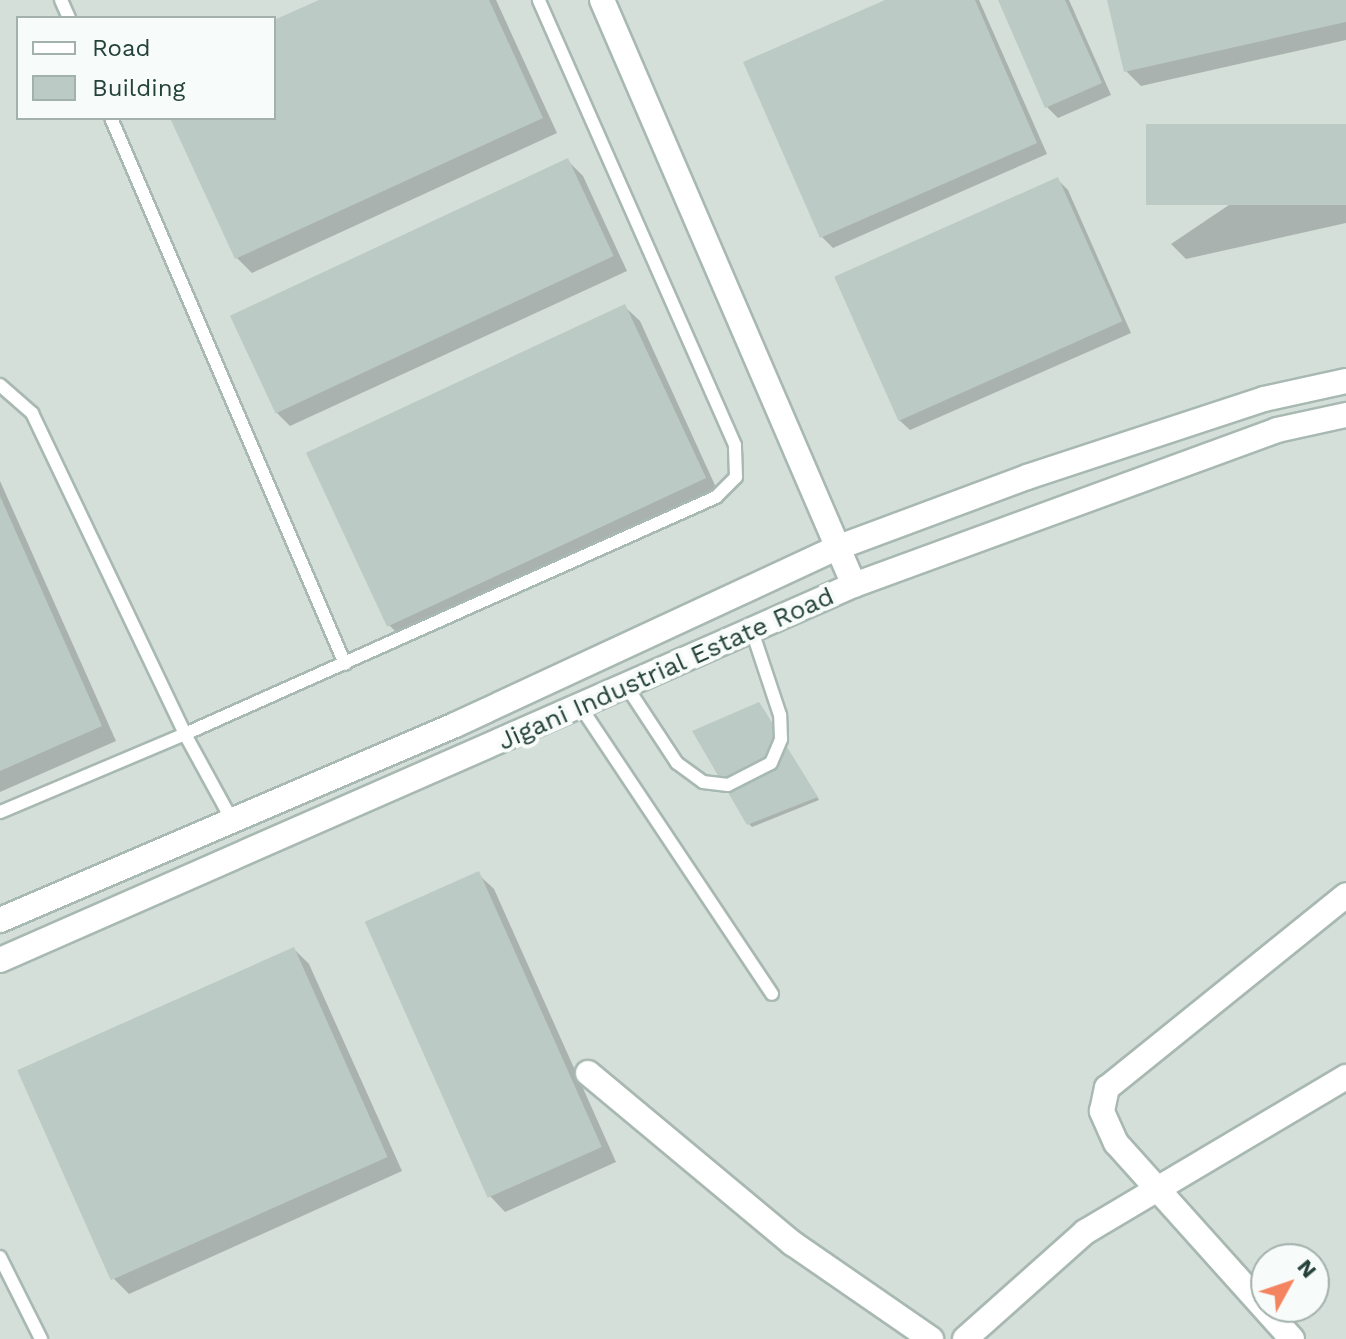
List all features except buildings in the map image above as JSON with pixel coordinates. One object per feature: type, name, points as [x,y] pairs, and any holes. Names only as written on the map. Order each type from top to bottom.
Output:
[{"type":"main road","points":[[602,0],[854,585]]},
{"type":"main road","name":"Jigani Industrial Estate Road","points":[[0,920],[455,725],[839,547],[1027,477],[1264,399],[1346,381]]},
{"type":"main road","name":"Jigani Industrial Estate Road","points":[[0,960],[854,585],[1277,430],[1346,415]]},
{"type":"main road","points":[[1292,1339],[1116,1143],[1102,1111],[1107,1088],[1346,895]]},
{"type":"main road","points":[[588,1073],[792,1243],[931,1339]]},
{"type":"main road","points":[[965,1339],[1085,1232],[1159,1191],[1346,1077]]},
{"type":"lane","points":[[0,812],[345,664],[716,497],[736,477],[735,445],[539,0]]},
{"type":"lane","points":[[112,120],[345,664]]},
{"type":"lane","points":[[0,385],[32,413],[185,734],[232,820]]},
{"type":"lane","points":[[627,687],[677,763],[703,782],[728,785],[771,763],[781,739],[780,715],[752,631]]},
{"type":"lane","points":[[580,706],[772,994]]},
{"type":"lane","points":[[0,1257],[41,1339]]},
{"type":"shaded area","points":[[0,0],[1346,0],[1346,1339],[0,1339]]}]
